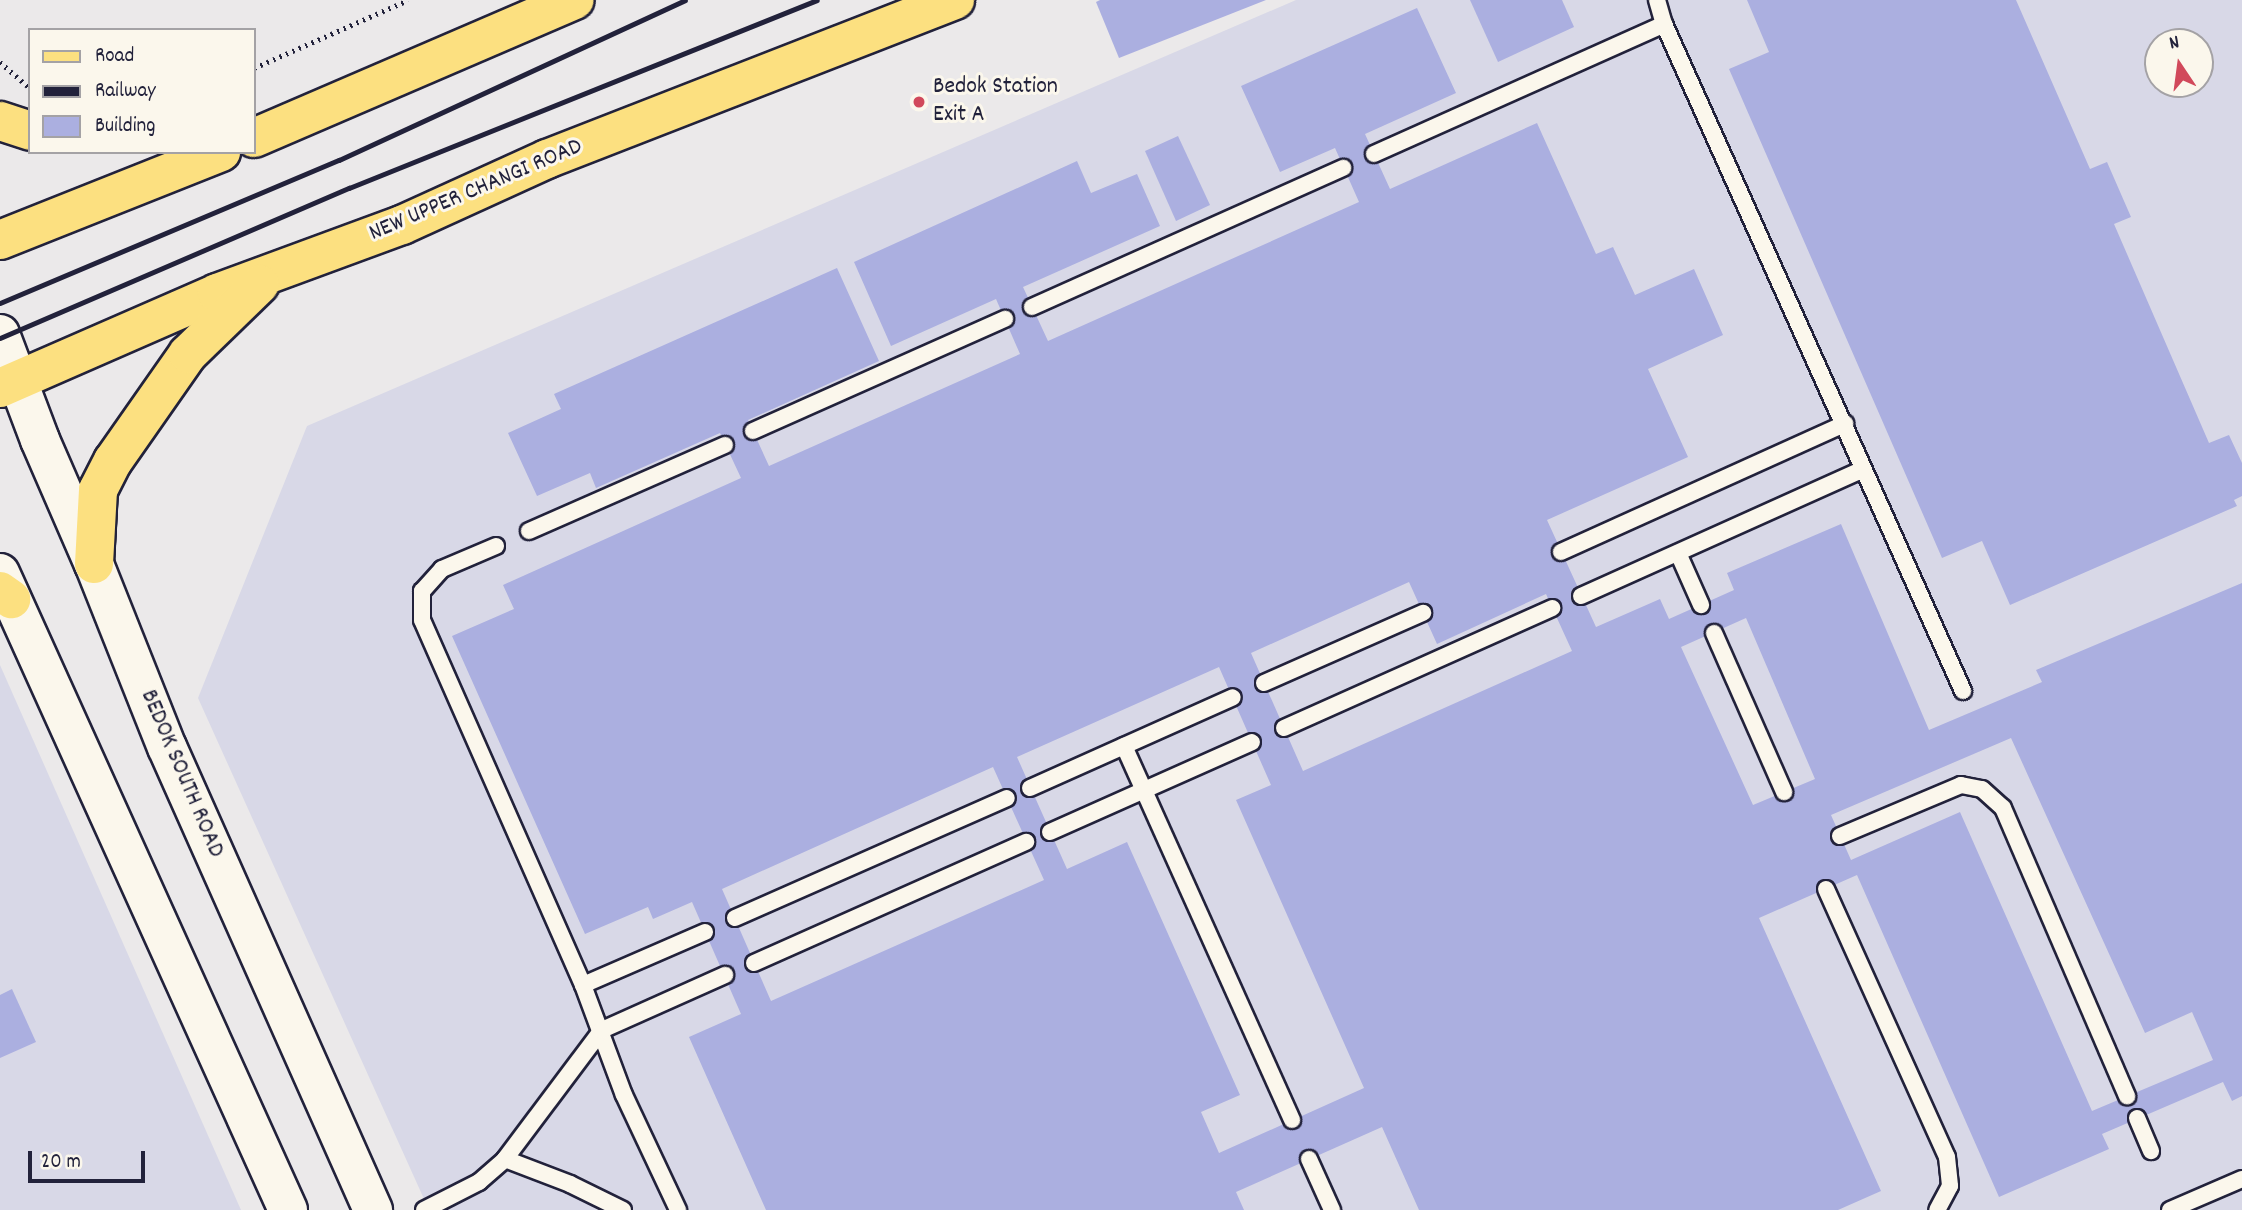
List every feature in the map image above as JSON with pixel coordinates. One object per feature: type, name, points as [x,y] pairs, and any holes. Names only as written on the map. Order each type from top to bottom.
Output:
[{"type":"main road","points":[[256,137],[575,0]]},
{"type":"main road","name":"NEW UPPER CHANGI ROAD","points":[[9,385],[217,293],[402,225],[547,159],[956,0]]},
{"type":"main road","points":[[256,124],[300,118]]},
{"type":"main road","points":[[0,121],[28,130]]},
{"type":"main road","points":[[0,240],[216,154]]},
{"type":"main road","points":[[94,564],[99,490],[113,461],[188,354],[271,273]]},
{"type":"main road","name":"BEDOK SOUTH ROAD","points":[[0,334],[9,385],[94,564],[167,747],[373,1210]]},
{"type":"main road","points":[[4,588],[288,1210]]},
{"type":"lane","points":[[1657,0],[1664,24],[1962,691]]},
{"type":"lane","points":[[1374,154],[1664,24]]},
{"type":"lane","points":[[1032,307],[1343,168]]},
{"type":"lane","points":[[753,432],[1005,319]]},
{"type":"lane","points":[[1561,552],[1844,424]]},
{"type":"lane","points":[[529,531],[725,444]]},
{"type":"lane","points":[[1581,596],[1863,469]]},
{"type":"lane","points":[[496,546],[442,569],[422,591],[422,620],[583,985],[624,1095],[678,1210]]},
{"type":"lane","points":[[1678,553],[1701,605]]},
{"type":"lane","points":[[1284,728],[1552,608]]},
{"type":"lane","points":[[1264,684],[1423,613]]},
{"type":"lane","points":[[1714,633],[1784,792]]},
{"type":"lane","points":[[1030,788],[1233,697]]},
{"type":"lane","points":[[1050,832],[1252,742]]},
{"type":"lane","points":[[1124,746],[1292,1120]]},
{"type":"lane","points":[[1840,836],[1961,785],[1982,789],[2003,808],[2127,1096]]},
{"type":"lane","points":[[735,918],[1007,798]]},
{"type":"lane","points":[[754,962],[1026,842]]},
{"type":"lane","points":[[1826,888],[1947,1157],[1950,1186],[1937,1210]]},
{"type":"lane","points":[[583,985],[705,932]]},
{"type":"lane","points":[[424,1210],[479,1182],[505,1159],[602,1030],[724,975]]},
{"type":"lane","points":[[2137,1118],[2151,1151]]},
{"type":"lane","points":[[505,1159],[570,1184],[623,1210]]},
{"type":"lane","points":[[1309,1159],[1332,1210]]},
{"type":"lane","points":[[2169,1210],[2242,1179]]},
{"type":"path","points":[[256,67],[408,0]]},
{"type":"path","points":[[0,62],[28,86]]},
{"type":"shaded area","points":[[1296,0],[2242,0],[2242,1210],[429,1210],[198,698],[307,426]]},
{"type":"shaded area","points":[[0,665],[241,1210],[0,1210]]},
{"type":"building","points":[[1266,0],[1119,58],[1096,2]]},
{"type":"building","points":[[1470,0],[1562,0],[1574,27],[1498,62]]},
{"type":"building","points":[[1747,0],[2016,0],[2090,169],[2107,162],[2131,217],[2114,224],[2209,443],[2229,435],[2242,463],[2242,496],[2234,500],[2237,506],[2010,605],[1982,541],[1942,558],[1729,69],[1769,52]]},
{"type":"building","points":[[1417,8],[1456,93],[1365,134],[1390,189],[1537,123],[1596,254],[1613,247],[1635,295],[1694,269],[1723,335],[1648,369],[1688,457],[1547,520],[1596,627],[1660,599],[1669,619],[1734,590],[1727,573],[1841,524],[1929,730],[2042,682],[2036,670],[2242,583],[2242,1096],[2232,1101],[2223,1082],[2102,1134],[2109,1149],[1999,1197],[1857,875],[1759,918],[1881,1191],[1838,1210],[1419,1210],[1382,1127],[1236,1192],[1244,1210],[766,1210],[689,1037],[741,1014],[692,902],[653,919],[648,907],[585,934],[452,636],[514,609],[503,585],[741,478],[720,433],[596,488],[590,473],[537,496],[508,433],[561,409],[554,394],[837,268],[879,361],[748,420],[769,466],[1020,354],[996,299],[891,346],[854,262],[1077,161],[1091,193],[1137,174],[1160,226],[1023,287],[1048,341],[1359,202],[1335,148],[1280,172],[1241,86]],"holes":[[[1409,582],[1437,644],[1546,594],[1572,651],[1303,771],[1251,653]],[[1746,618],[1815,779],[1753,805],[1681,647]],[[1219,667],[1271,785],[1236,800],[1364,1088],[1219,1153],[1201,1112],[1240,1095],[1127,842],[1067,869],[1017,757]],[[2011,738],[2145,1033],[2192,1012],[2213,1060],[2092,1111],[1960,812],[1851,860],[1831,815]],[[993,767],[1044,880],[771,1001],[722,889]]]},
{"type":"building","points":[[1178,136],[1210,205],[1176,221],[1145,151]]},
{"type":"building","points":[[12,989],[36,1042],[0,1058],[0,995]]},
{"type":"railway","points":[[0,303],[339,160],[685,0]]},
{"type":"railway","points":[[0,338],[349,188],[817,0]]},
{"type":"place","name":"Bedok Station Exit A","points":[[919,102]]}]
